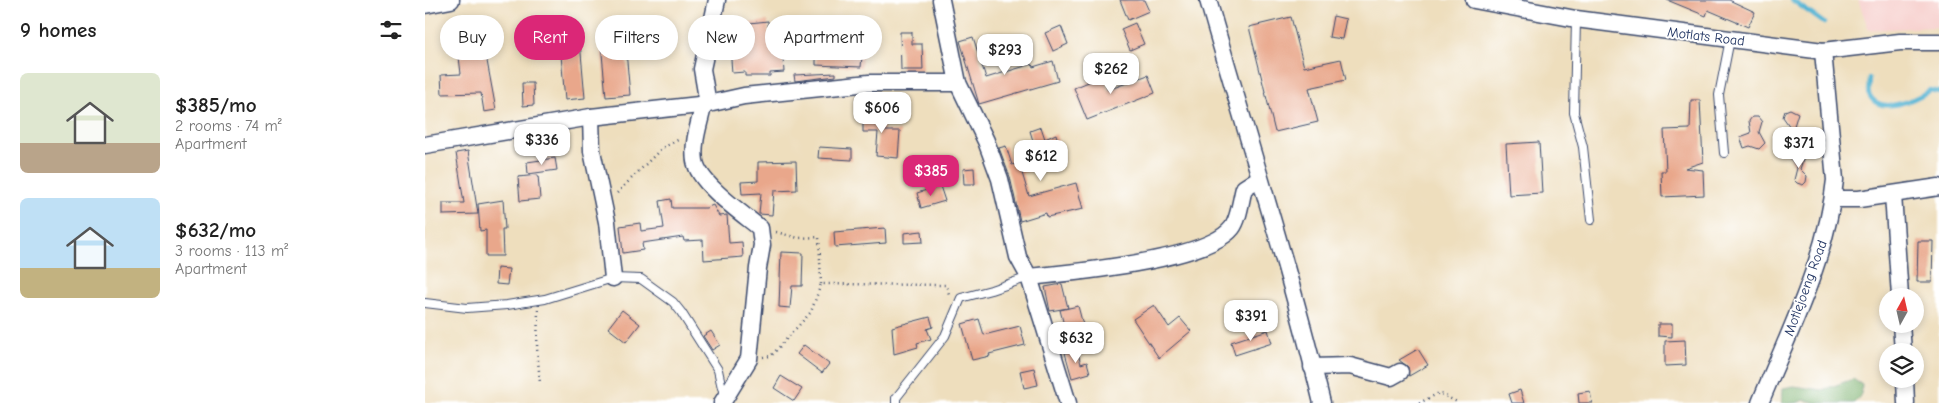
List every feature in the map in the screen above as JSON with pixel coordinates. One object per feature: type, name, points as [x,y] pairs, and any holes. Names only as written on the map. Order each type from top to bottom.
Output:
[{"type":"street","points":[[425,5],[451,0]]},
{"type":"street","points":[[717,0],[702,69],[706,104],[696,136],[695,162],[713,189],[760,228],[762,245],[749,359],[724,399]]},
{"type":"street","points":[[941,0],[957,83],[986,141],[1000,179],[1018,257],[1029,277],[1068,403]]},
{"type":"street","points":[[1208,0],[1259,179],[1295,294],[1322,403]]},
{"type":"street","name":"Motlats Road","points":[[1474,0],[1576,19],[1823,51],[1901,42],[1939,42]]},
{"type":"street","name":"Motlejoeng Road","points":[[1760,403],[1817,263],[1833,199],[1835,180],[1823,51]]},
{"type":"street","points":[[425,146],[591,117],[706,104],[744,96],[869,83],[957,83]]},
{"type":"street","points":[[591,117],[592,151],[606,212],[613,278]]},
{"type":"street","points":[[1029,277],[1105,269],[1179,253],[1217,241],[1233,227],[1244,188],[1259,179]]},
{"type":"street","points":[[1833,199],[1859,199],[1939,187]]},
{"type":"street","points":[[1893,195],[1899,288]]},
{"type":"street","points":[[1312,367],[1350,366],[1391,378],[1400,372]]},
{"type":"street","points":[[1905,388],[1906,403]]},
{"type":"lane","points":[[1576,19],[1574,113],[1583,147],[1591,220]]},
{"type":"lane","points":[[1724,153],[1719,95],[1731,39]]},
{"type":"lane","points":[[896,403],[896,398],[945,336],[957,303],[961,298],[1029,277]]},
{"type":"lane","points":[[425,303],[467,308],[507,306],[539,300],[613,278],[641,279],[673,302],[718,370],[724,399]]},
{"type":"path","points":[[606,212],[619,190],[662,148],[679,139],[696,136]]},
{"type":"path","points":[[749,359],[771,356],[811,312],[821,284],[819,237],[798,238],[760,228]]},
{"type":"path","points":[[821,284],[946,285],[951,298],[957,303]]},
{"type":"path","points":[[539,300],[537,348],[540,384]]},
{"type":"path","points":[[1419,403],[1439,393],[1459,403]]},
{"type":"shaded area","points":[[1858,0],[1939,0],[1939,27],[1869,30]]},
{"type":"green space","points":[[1853,379],[1862,385],[1861,395],[1854,403],[1817,403],[1805,400],[1796,403],[1782,403],[1783,388],[1794,386],[1822,390]]},
{"type":"building","points":[[1120,0],[1144,0],[1149,11],[1128,20]]},
{"type":"building","points":[[1667,0],[1729,0],[1755,12],[1748,27],[1708,10],[1706,16]]},
{"type":"building","points":[[1333,16],[1346,19],[1342,39],[1329,37]]},
{"type":"building","points":[[1291,17],[1304,67],[1341,59],[1346,80],[1309,88],[1318,122],[1275,132],[1249,27]]},
{"type":"building","points":[[765,21],[765,60],[783,60],[784,72],[770,73],[770,76],[745,76],[745,72],[732,73],[731,60],[755,60],[755,22]]},
{"type":"building","points":[[1135,23],[1144,44],[1130,50],[1121,29]]},
{"type":"building","points":[[1061,26],[1068,44],[1053,51],[1045,33]]},
{"type":"building","points":[[900,32],[912,32],[912,44],[922,44],[923,70],[901,70]]},
{"type":"building","points":[[973,37],[986,78],[1032,64],[1033,67],[1053,61],[1058,81],[979,104],[960,41]]},
{"type":"building","points":[[459,60],[487,60],[496,110],[484,112],[481,93],[442,94],[441,75],[461,74]]},
{"type":"building","points":[[561,60],[582,60],[585,98],[565,100]]},
{"type":"building","points":[[603,60],[627,60],[630,95],[606,97]]},
{"type":"building","points":[[816,60],[862,60],[861,67],[816,65]]},
{"type":"building","points":[[836,73],[836,76],[795,81],[794,75]]},
{"type":"building","points":[[1148,75],[1155,93],[1087,120],[1074,88],[1103,76],[1108,90]]},
{"type":"building","points":[[522,83],[533,83],[534,105],[523,106]]},
{"type":"building","points":[[1691,100],[1700,100],[1703,162],[1685,168],[1703,170],[1704,195],[1662,197],[1661,171],[1666,171],[1664,130],[1690,129]]},
{"type":"building","points":[[1790,109],[1798,113],[1794,126],[1800,135],[1796,144],[1787,138],[1790,127],[1783,117],[1785,111]]},
{"type":"building","points":[[863,111],[883,111],[884,131],[900,131],[898,158],[876,156],[878,132],[863,132]]},
{"type":"building","points":[[1752,117],[1758,117],[1762,122],[1759,132],[1765,143],[1759,149],[1750,146],[1744,148],[1740,137],[1751,133],[1749,121]]},
{"type":"building","points":[[1041,127],[1045,139],[1056,134],[1063,160],[1022,173],[1029,196],[1076,183],[1083,209],[1047,217],[1046,213],[1020,221],[1010,177],[999,148],[1006,146],[1012,165],[1038,157],[1030,131]]},
{"type":"building","points":[[1539,142],[1542,193],[1509,195],[1506,144]]},
{"type":"building","points":[[819,147],[852,149],[852,160],[818,158]]},
{"type":"building","points":[[1797,150],[1804,157],[1800,169],[1807,176],[1806,182],[1803,185],[1794,180],[1797,168],[1791,159]]},
{"type":"building","points":[[468,151],[478,214],[443,215],[443,203],[464,203],[456,153]]},
{"type":"building","points":[[555,158],[557,170],[528,174],[527,162]]},
{"type":"building","points":[[796,161],[797,190],[774,191],[772,215],[759,214],[761,193],[742,194],[741,182],[758,181],[758,162]]},
{"type":"building","points":[[974,168],[975,184],[964,184],[963,169]]},
{"type":"building","points":[[538,175],[540,199],[520,201],[518,177]]},
{"type":"building","points":[[940,186],[945,201],[921,208],[917,193]]},
{"type":"building","points":[[671,199],[672,208],[706,208],[713,205],[719,216],[727,215],[729,243],[742,242],[743,257],[704,260],[703,240],[684,241],[683,237],[642,243],[643,250],[623,253],[620,226],[640,223],[641,231],[664,228],[660,201]]},
{"type":"building","points":[[503,200],[505,229],[502,229],[503,256],[486,256],[486,230],[480,231],[478,204]]},
{"type":"building","points":[[885,228],[886,243],[835,247],[834,232]]},
{"type":"building","points":[[922,231],[923,242],[904,243],[904,233]]},
{"type":"building","points":[[1918,241],[1933,241],[1932,282],[1917,282]]},
{"type":"building","points":[[781,252],[803,253],[802,286],[792,286],[790,308],[779,307]]},
{"type":"building","points":[[497,268],[509,269],[507,285],[496,284]]},
{"type":"building","points":[[1062,284],[1068,308],[1050,311],[1045,287]]},
{"type":"building","points":[[1154,305],[1169,327],[1180,318],[1191,331],[1159,358],[1133,319]]},
{"type":"building","points":[[1078,306],[1083,325],[1065,329],[1060,310]]},
{"type":"building","points":[[622,310],[640,324],[626,342],[608,328]]},
{"type":"building","points":[[930,317],[933,327],[927,329],[931,339],[917,343],[918,347],[894,354],[892,327]]},
{"type":"building","points":[[979,319],[984,335],[1020,326],[1025,345],[972,360],[962,324]]},
{"type":"building","points":[[1658,324],[1672,324],[1672,337],[1658,336]]},
{"type":"building","points":[[1268,330],[1272,343],[1235,355],[1231,342]]},
{"type":"building","points":[[711,331],[720,345],[712,350],[703,336]]},
{"type":"building","points":[[1685,340],[1686,365],[1665,366],[1665,341]]},
{"type":"building","points":[[804,345],[829,364],[822,373],[797,354]]},
{"type":"building","points":[[1077,349],[1081,364],[1087,362],[1090,373],[1072,378],[1065,353]]},
{"type":"building","points":[[1418,349],[1428,365],[1409,376],[1408,367],[1399,360]]},
{"type":"building","points":[[1034,368],[1038,385],[1024,388],[1020,371]]},
{"type":"building","points":[[781,376],[802,389],[794,401],[774,388]]},
{"type":"building","points":[[1520,390],[1524,403],[1512,403],[1509,394]]},
{"type":"building","points":[[1590,391],[1592,403],[1579,403],[1578,393]]},
{"type":"waterway","points":[[1792,0],[1824,23]]},
{"type":"waterway","points":[[1869,78],[1869,94],[1874,101],[1881,104],[1898,104],[1916,98],[1930,90],[1939,92]]}]
